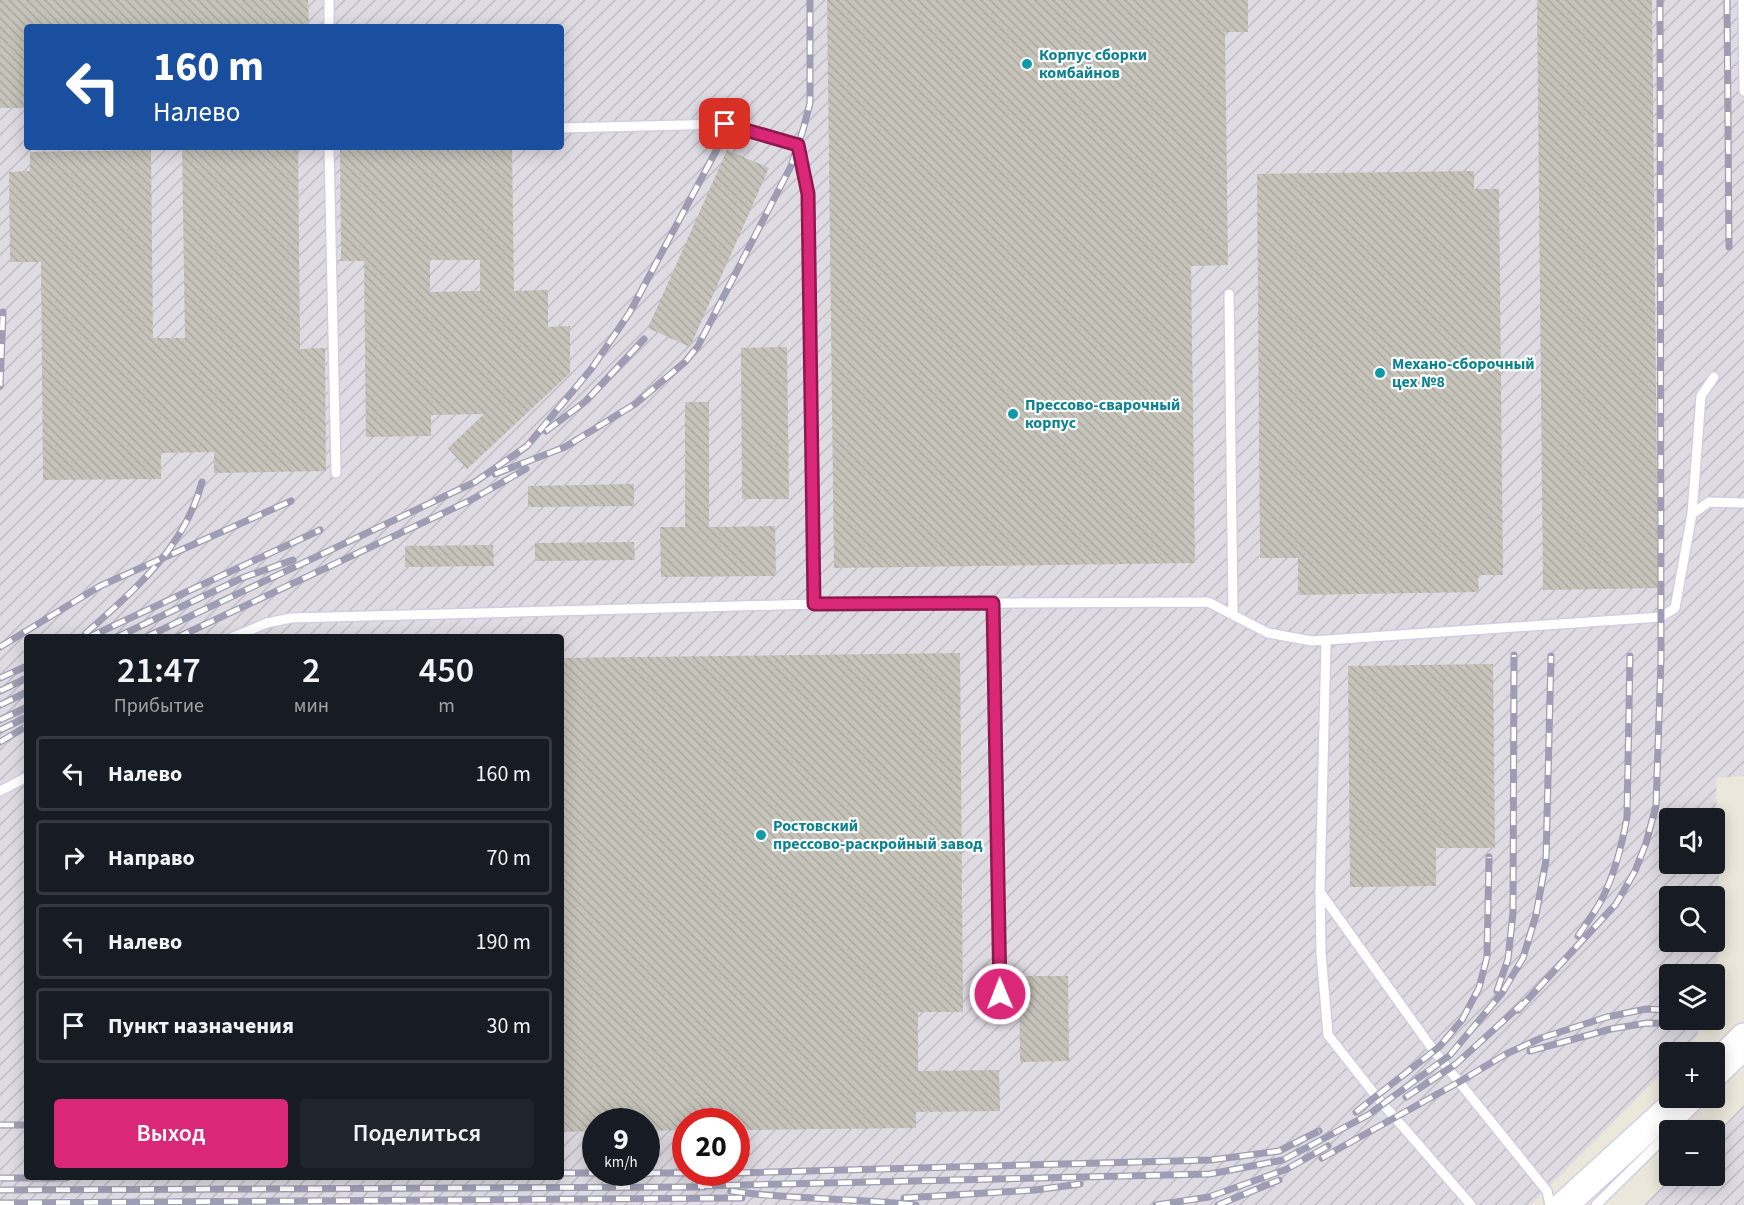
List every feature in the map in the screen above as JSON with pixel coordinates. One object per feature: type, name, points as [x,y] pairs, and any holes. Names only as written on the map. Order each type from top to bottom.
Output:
[{"type":"main road","points":[[1564,1205],[1670,1108]]},
{"type":"lane","points":[[329,0],[329,24]]},
{"type":"lane","points":[[1743,0],[1744,91]]},
{"type":"lane","points":[[564,128],[725,124],[798,145],[808,194],[814,604]]},
{"type":"lane","points":[[329,150],[336,473]]},
{"type":"lane","points":[[1229,294],[1233,615]]},
{"type":"lane","points":[[241,634],[267,623],[291,618],[814,604],[1208,602],[1268,633],[1312,641],[1661,617],[1675,608],[1692,514],[1701,396],[1714,377]]},
{"type":"lane","points":[[1692,514],[1709,502],[1744,503]]},
{"type":"lane","points":[[993,603],[1000,1017]]},
{"type":"lane","points":[[1326,640],[1320,892],[1321,953],[1328,1035],[1376,1096],[1471,1205]]},
{"type":"lane","points":[[0,791],[24,779]]},
{"type":"lane","points":[[1320,892],[1434,1051],[1546,1191],[1550,1205]]},
{"type":"lane","points":[[1725,1068],[1734,1053]]},
{"type":"lane","points":[[1681,1120],[1693,1108]]},
{"type":"lane","points":[[1596,1205],[1659,1142]]},
{"type":"shaded area","points":[[0,0],[1744,0],[1744,776],[1716,778],[1717,808],[1659,808],[1659,874],[1719,874],[1719,886],[1659,886],[1659,952],[1719,952],[1716,964],[1659,964],[1659,1030],[1698,1030],[1692,1042],[1659,1042],[1659,1076],[1531,1205],[0,1205]]},
{"type":"shaded area","points":[[1744,1105],[1744,1205],[1644,1205],[1663,1186],[1725,1186],[1725,1125]]},
{"type":"building","points":[[0,0],[308,0],[309,24],[24,24],[24,108],[0,108]]},
{"type":"building","name":"Прессово-сварочный корпус","points":[[827,0],[1248,0],[1248,32],[1225,32],[1228,265],[1191,266],[1195,563],[834,568]]},
{"type":"building","points":[[1537,0],[1652,0],[1658,588],[1543,590]]},
{"type":"building","points":[[151,150],[153,338],[185,338],[182,150],[298,150],[300,349],[325,348],[326,471],[214,473],[214,452],[161,453],[161,479],[43,480],[41,262],[10,262],[9,172],[30,171],[30,152]]},
{"type":"building","points":[[340,150],[512,150],[514,291],[548,290],[548,327],[570,326],[570,373],[467,469],[448,448],[484,414],[431,415],[431,436],[366,437],[364,261],[341,261]],"holes":[[[430,260],[480,260],[480,291],[430,292]]]},
{"type":"building","points":[[727,150],[769,168],[690,347],[648,328]]},
{"type":"building","name":"Механо-сборочный цех №8","points":[[1474,171],[1474,189],[1499,189],[1503,575],[1478,575],[1479,592],[1298,595],[1298,558],[1260,558],[1257,174]]},
{"type":"building","points":[[787,347],[789,499],[742,499],[741,348]]},
{"type":"building","points":[[685,402],[709,402],[709,527],[775,526],[776,576],[661,577],[660,527],[685,527]]},
{"type":"building","points":[[634,484],[634,506],[528,507],[528,486]]},
{"type":"building","points":[[634,542],[635,560],[535,561],[535,543]]},
{"type":"building","points":[[493,545],[494,566],[405,567],[405,546]]},
{"type":"building","name":"Ростовский прессово-раскройный завод","points":[[960,653],[963,1012],[918,1012],[918,1071],[999,1070],[1000,1111],[916,1112],[916,1128],[750,1130],[750,1108],[672,1108],[672,1130],[660,1131],[660,1108],[582,1108],[582,1131],[564,1132],[564,658]]},
{"type":"building","points":[[1493,664],[1495,848],[1436,848],[1436,886],[1350,887],[1348,666]]},
{"type":"building","points":[[1019,976],[1068,976],[1069,1061],[1020,1062]]},
{"type":"railway","points":[[495,474],[565,447],[635,404],[685,362],[698,346],[791,166],[803,130],[810,103],[810,0]]},
{"type":"railway","points":[[1518,1010],[1616,904],[1635,871],[1646,843],[1656,806],[1661,659],[1660,0]]},
{"type":"railway","points":[[1727,0],[1729,247]]},
{"type":"railway","points":[[152,634],[475,482],[527,446],[592,368],[630,312],[716,151],[730,110]]},
{"type":"railway","points":[[0,386],[3,312]]},
{"type":"railway","points":[[546,431],[586,401],[644,339]]},
{"type":"railway","points":[[185,634],[469,501],[526,469]]},
{"type":"railway","points":[[85,634],[139,584],[170,548],[194,506],[202,482]]},
{"type":"railway","points":[[0,647],[100,586],[291,501]]},
{"type":"railway","points":[[96,634],[320,530]]},
{"type":"railway","points":[[123,634],[242,578],[293,560]]},
{"type":"railway","points":[[1497,991],[1508,959],[1513,913],[1514,655]]},
{"type":"railway","points":[[750,1185],[1210,1174],[1283,1160],[1368,1115],[1450,1055],[1502,993],[1523,958],[1536,915],[1546,860],[1551,656]]},
{"type":"railway","points":[[1578,936],[1607,889],[1618,859],[1627,817],[1630,656]]},
{"type":"railway","points":[[0,678],[24,667]]},
{"type":"railway","points":[[0,691],[24,679]]},
{"type":"railway","points":[[0,705],[24,693]]},
{"type":"railway","points":[[0,720],[24,708]]},
{"type":"railway","points":[[0,730],[24,718]]},
{"type":"railway","points":[[0,742],[24,728]]},
{"type":"railway","points":[[1356,1112],[1439,1047],[1462,1020],[1479,988],[1487,957],[1489,857]]},
{"type":"railway","points":[[1406,1097],[1456,1064],[1523,1003]]},
{"type":"railway","points":[[1322,1158],[1506,1054],[1541,1038],[1607,1017],[1646,1009],[1659,1010]]},
{"type":"railway","points":[[1530,1051],[1611,1029],[1659,1023]]},
{"type":"railway","points":[[0,1125],[24,1125]]},
{"type":"railway","points":[[750,1173],[1211,1160],[1279,1151],[1319,1131]]},
{"type":"railway","points":[[1156,1205],[1209,1197],[1287,1169],[1328,1146]]},
{"type":"railway","points":[[564,1173],[582,1173]]},
{"type":"railway","points":[[660,1173],[672,1173]]},
{"type":"railway","points":[[0,1178],[24,1178]]},
{"type":"railway","points":[[1218,1205],[1279,1180]]},
{"type":"railway","points":[[904,1198],[1035,1190],[1080,1184]]},
{"type":"railway","points":[[0,1190],[704,1187]]},
{"type":"railway","points":[[731,1191],[916,1205]]},
{"type":"railway","points":[[0,1203],[742,1198]]},
{"type":"place","name":"Корпус сборки комбайнов","points":[[1027,64]]},
{"type":"place","name":"Механо-сборочный цех №8","points":[[1380,373]]},
{"type":"place","name":"Прессово-сварочный корпус","points":[[1013,414]]},
{"type":"place","name":"Ростовский прессово-раскройный завод","points":[[761,835]]},
{"type":"route","points":[[725,124],[798,145],[808,194],[814,604],[993,603],[1000,994]]}]
